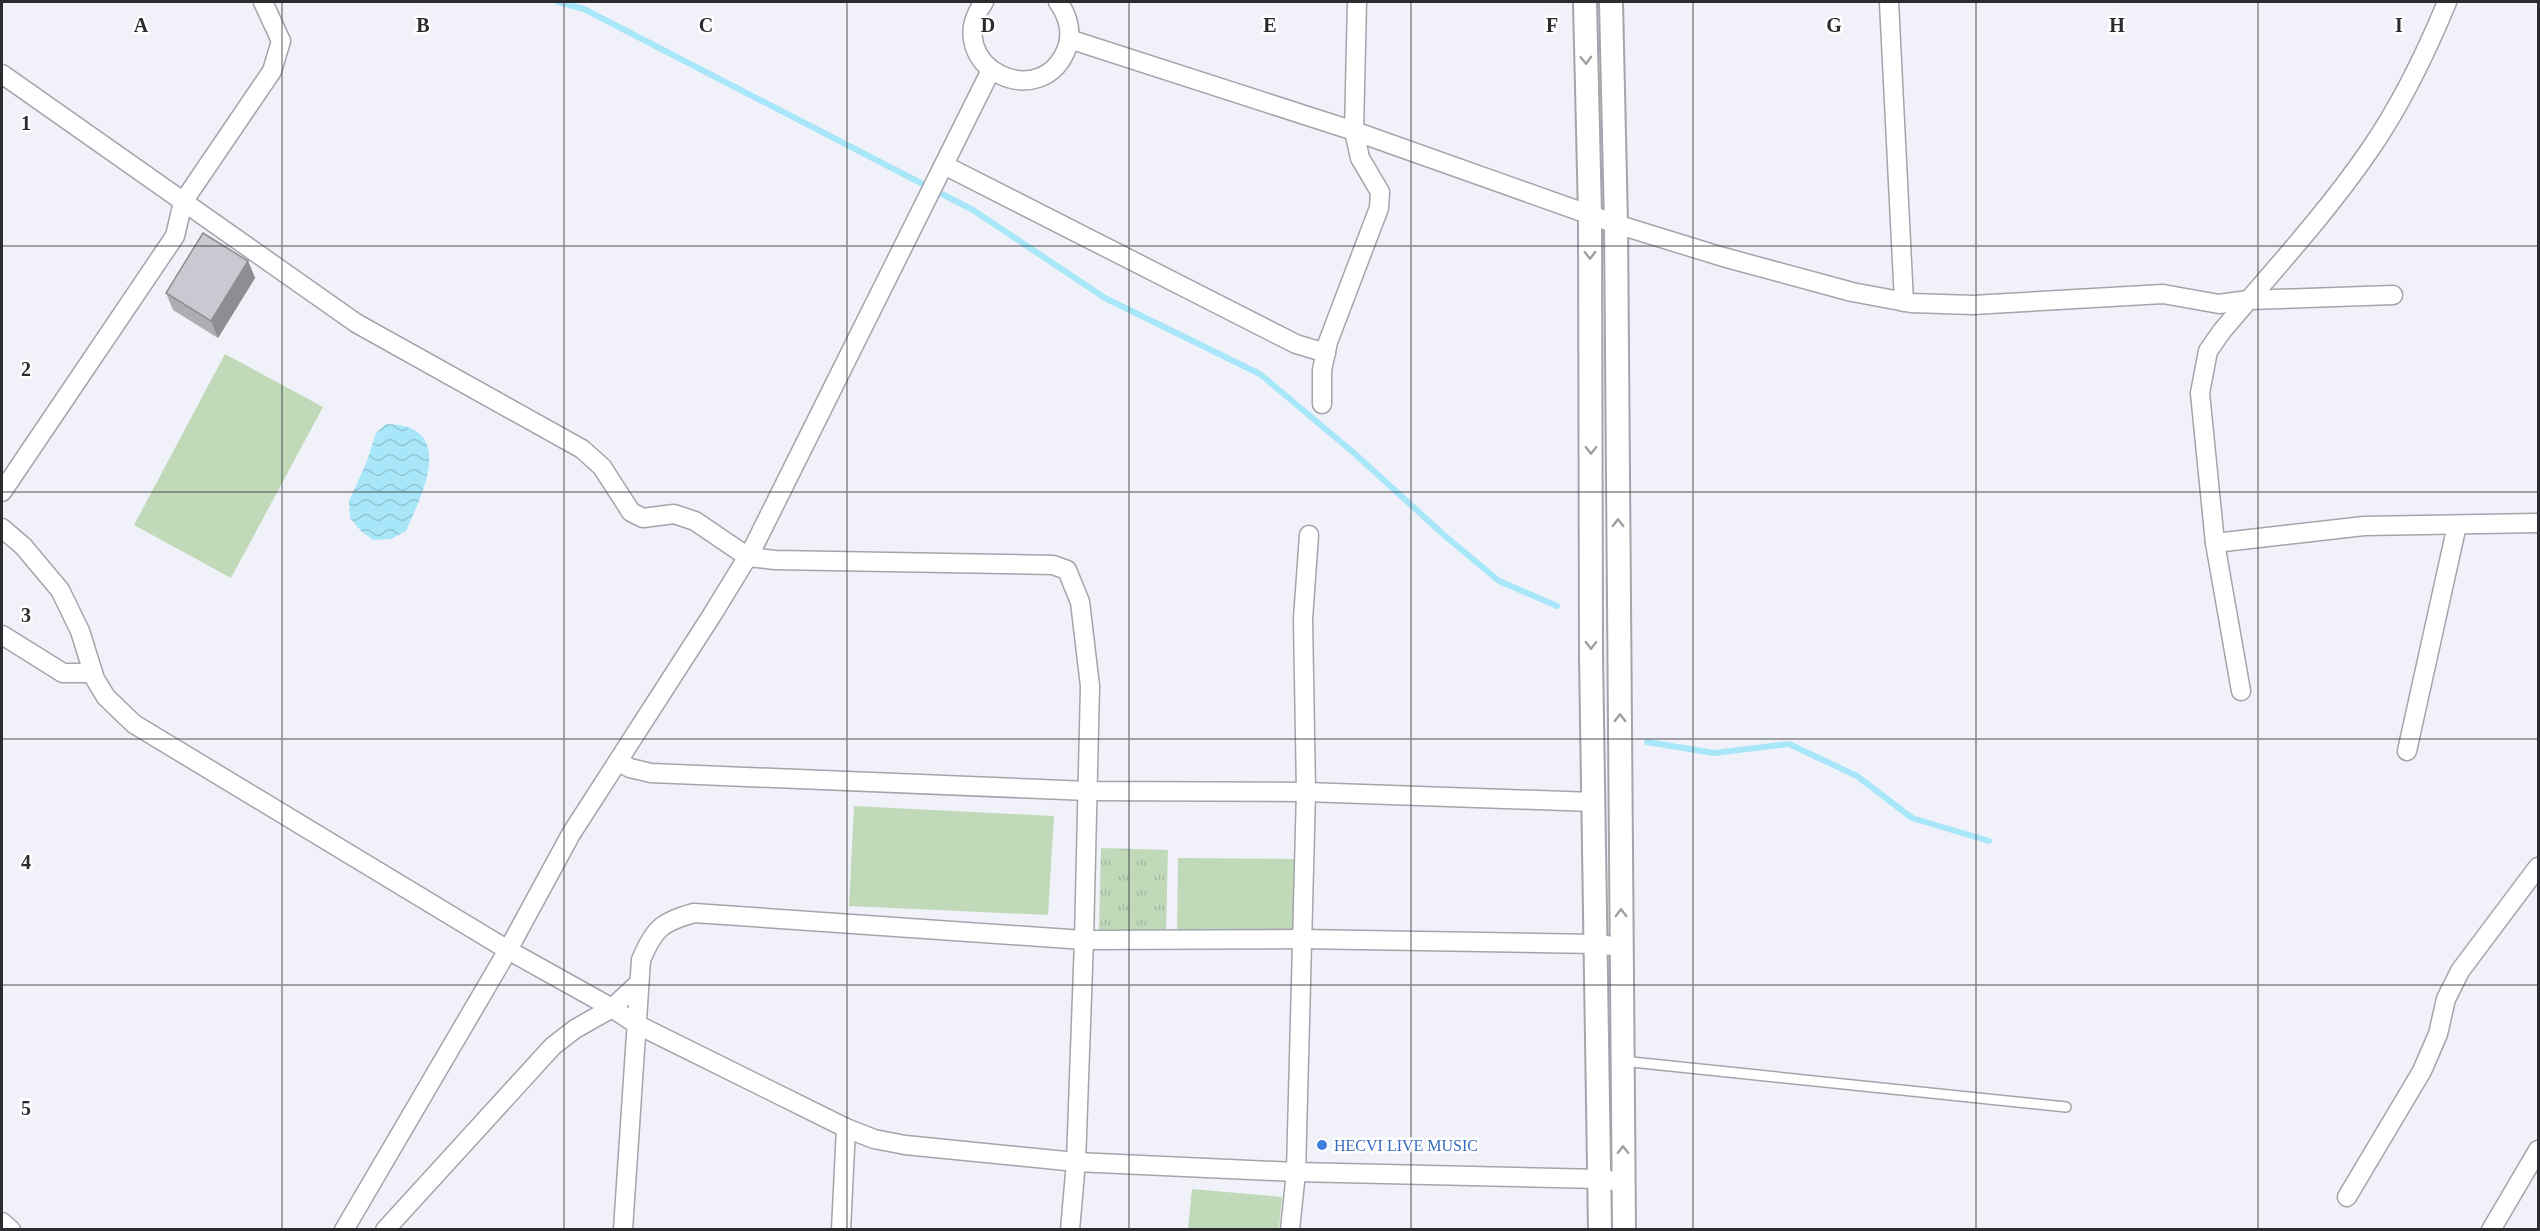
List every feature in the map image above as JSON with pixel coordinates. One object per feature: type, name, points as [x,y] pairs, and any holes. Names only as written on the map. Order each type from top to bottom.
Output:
[{"type":"street","points":[[2,492],[175,236],[183,202],[272,71],[281,41],[263,2]]},
{"type":"street","points":[[984,2],[977,11],[973,26],[974,43],[980,58],[991,70],[1003,78],[1017,81],[1032,80],[1046,75],[1057,66],[1065,53],[1069,39],[1069,24],[1064,9],[1058,2]]},
{"type":"street","points":[[1322,404],[1322,370],[1326,353],[1379,208],[1380,192],[1360,158],[1354,131],[1357,2]]},
{"type":"street","points":[[1585,2],[1590,215],[1591,656],[1599,1230]]},
{"type":"street","points":[[1611,2],[1616,224],[1624,1230]]},
{"type":"street","points":[[1889,2],[1904,302]]},
{"type":"street","points":[[2241,691],[2215,543],[2200,393],[2208,351],[2323,212],[2369,150],[2406,92],[2447,2]]},
{"type":"street","points":[[1069,39],[1354,131],[1616,224],[1842,290],[1904,302],[1973,305],[2163,294],[2218,304],[2248,300],[2393,295]]},
{"type":"street","points":[[344,1230],[508,950],[571,834],[748,557],[991,70]]},
{"type":"street","points":[[2,74],[356,323],[582,449],[602,467],[631,512],[643,518],[674,514],[694,521],[748,557],[786,560],[1053,565],[1067,570],[1080,602],[1090,686],[1076,1162],[1070,1230]]},
{"type":"street","points":[[944,165],[1296,344],[1326,353]]},
{"type":"street","points":[[2215,543],[2364,526],[2538,523]]},
{"type":"street","points":[[2408,751],[2457,525]]},
{"type":"street","points":[[2,528],[23,546],[60,590],[80,631],[92,673],[106,697],[134,724],[508,950],[612,1008],[636,1024],[846,1128],[874,1139],[905,1146],[1076,1162],[1296,1172],[1599,1179],[1623,1182]]},
{"type":"street","points":[[1290,1230],[1296,1172],[1306,792],[1303,619],[1309,536]]},
{"type":"street","points":[[2,635],[63,673],[92,673]]},
{"type":"street","points":[[619,762],[630,768],[651,773],[1088,790],[1306,792],[1593,802]]},
{"type":"street","points":[[2347,1197],[2422,1071],[2438,1035],[2446,999],[2460,971],[2538,867]]},
{"type":"street","points":[[623,1230],[641,960],[651,937],[664,924],[694,913],[1084,940],[1301,939],[1621,946]]},
{"type":"street","points":[[385,1230],[553,1046],[575,1029],[612,1008],[639,983]]},
{"type":"street","points":[[841,1230],[846,1128]]},
{"type":"street","points":[[2491,1230],[2538,1150]]},
{"type":"street","points":[[2,1222],[11,1230]]},
{"type":"lane","points":[[1622,1061],[2066,1107]]},
{"type":"green space","points":[[225,354],[323,407],[231,578],[134,525]]},
{"type":"green space","points":[[854,806],[1054,816],[1048,915],[849,906]]},
{"type":"green space","points":[[1101,848],[1168,850],[1166,932],[1099,930]]},
{"type":"green space","points":[[1178,858],[1296,859],[1296,933],[1177,931]]},
{"type":"green space","points":[[1192,1189],[1282,1197],[1279,1229],[1188,1229]]},
{"type":"water","points":[[386,424],[408,427],[422,436],[428,449],[429,464],[420,499],[406,531],[391,539],[373,540],[350,518],[349,501],[367,461],[376,433]]},
{"type":"building","points":[[203,233],[248,261],[211,321],[166,293]]},
{"type":"waterway","points":[[558,2],[584,9],[973,210],[1105,298],[1260,374],[1354,453],[1444,535],[1499,581],[1557,606]]},
{"type":"waterway","points":[[1647,742],[1714,753],[1789,744],[1857,776],[1912,818],[1989,841]]},
{"type":"place","name":"HECVI LIVE MUSIC","points":[[1322,1145]]}]
